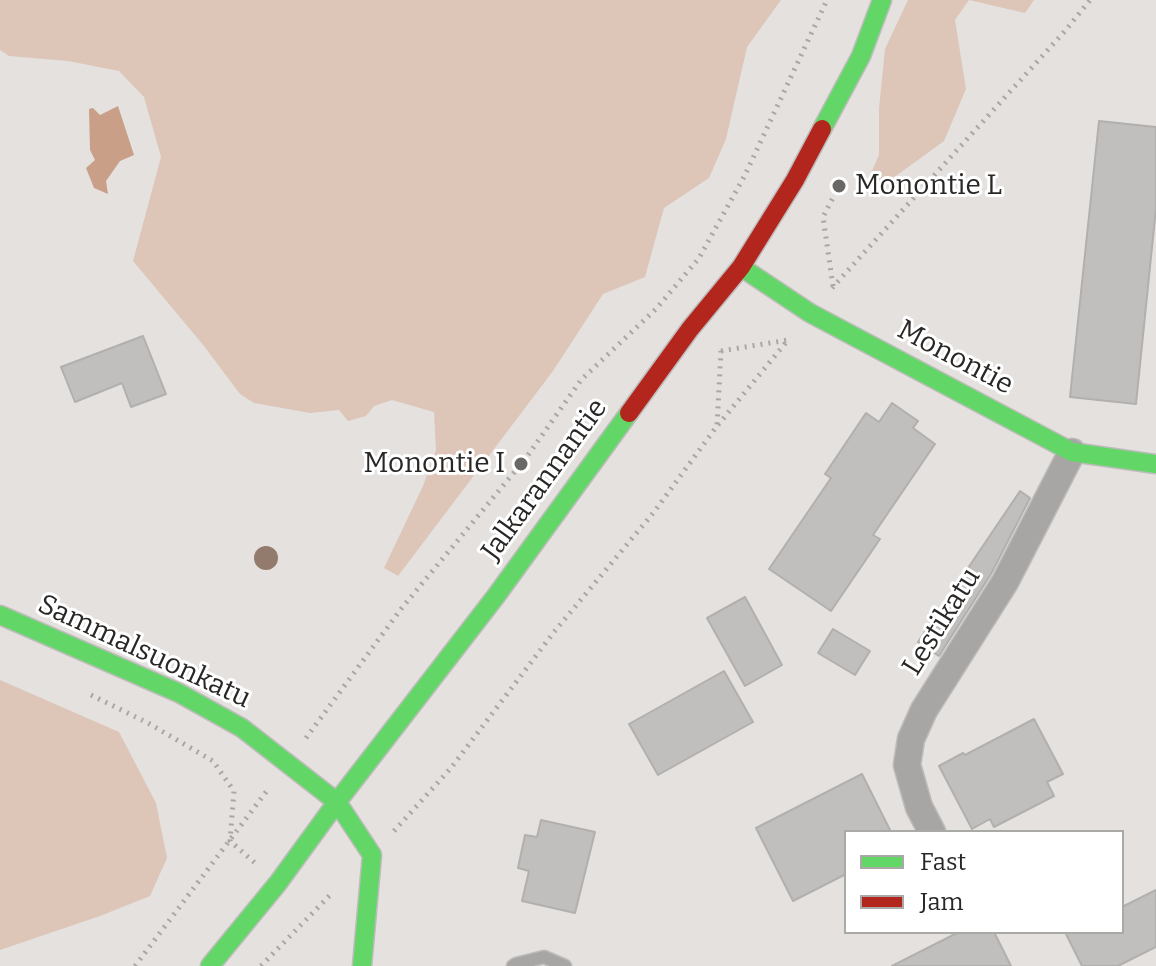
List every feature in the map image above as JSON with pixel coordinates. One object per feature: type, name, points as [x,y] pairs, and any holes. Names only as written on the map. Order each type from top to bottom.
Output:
[{"type":"main road","name":"Jalkarannantie","points":[[210,966],[278,883],[496,596],[690,329],[741,267],[795,180],[854,70],[882,0]]},
{"type":"main road","name":"Monontie","points":[[741,267],[810,313],[1072,452],[1156,464]]},
{"type":"main road","name":"Sammalsuonkatu","points":[[0,615],[179,693],[242,728],[337,802],[372,855]]},
{"type":"main road","points":[[362,966],[372,855]]},
{"type":"street","name":"Lestikatu","points":[[931,830],[919,807],[907,765],[911,739],[924,710],[1005,582],[1072,452]]},
{"type":"lane","points":[[513,966],[544,957],[565,966]]},
{"type":"path","points":[[135,966],[401,609],[526,458],[581,380],[656,309],[699,258],[745,175],[827,0]]},
{"type":"path","points":[[261,966],[372,855],[451,768],[554,632],[654,512],[717,426],[810,313],[1090,0]]},
{"type":"path","points":[[833,287],[823,217],[839,186]]},
{"type":"path","points":[[656,309],[721,351],[788,340]]},
{"type":"path","points":[[717,426],[721,351]]},
{"type":"path","points":[[91,695],[148,723],[213,761],[234,791],[230,841]]},
{"type":"path","points":[[230,841],[278,883]]},
{"type":"shaded area","points":[[0,0],[781,0],[747,47],[726,139],[709,178],[664,208],[645,277],[603,294],[553,371],[398,576],[384,568],[423,486],[436,450],[434,412],[392,400],[374,406],[366,416],[348,421],[339,410],[310,413],[254,403],[240,394],[133,261],[161,157],[144,97],[119,71],[68,61],[9,56],[0,50]]},
{"type":"shaded area","points":[[908,0],[969,0],[955,20],[966,89],[944,141],[882,186],[871,173],[879,155],[879,108],[885,49]]},
{"type":"shaded area","points":[[969,0],[1034,0],[1025,13]]},
{"type":"shaded area","points":[[118,106],[134,155],[120,161],[106,181],[108,194],[94,188],[86,168],[95,160],[90,150],[89,109],[93,108],[100,115]]},
{"type":"shaded area","points":[[0,680],[119,732],[156,803],[167,858],[150,896],[0,950]]},
{"type":"building","points":[[1099,121],[1156,127],[1156,208],[1136,404],[1070,397]]},
{"type":"building","points":[[143,336],[166,394],[131,407],[122,383],[75,402],[61,367]]},
{"type":"building","points":[[892,403],[918,421],[913,428],[935,444],[873,535],[880,539],[831,611],[769,569],[831,478],[825,474],[866,413],[879,422]]},
{"type":"building","points":[[1020,491],[1030,498],[991,574],[939,656],[918,642]]},
{"type":"building","points":[[745,597],[782,665],[745,686],[707,618]]},
{"type":"building","points":[[833,629],[870,651],[855,675],[818,653]]},
{"type":"building","points":[[724,671],[753,722],[658,775],[629,724]]},
{"type":"building","points":[[1034,719],[1063,774],[1047,782],[1054,796],[994,827],[990,819],[972,829],[939,766]]},
{"type":"building","points":[[862,774],[890,830],[844,830],[844,875],[793,901],[756,828]]},
{"type":"building","points":[[541,820],[595,832],[575,913],[522,901],[529,871],[518,868],[525,835],[537,837]]},
{"type":"building","points":[[1156,890],[1156,947],[1118,966],[1082,966],[1066,934],[1124,934],[1124,906]]},
{"type":"building","points":[[955,934],[995,934],[1011,966],[892,966]]},
{"type":"traffic: fast","points":[[822,129],[861,56],[882,0]]},
{"type":"traffic: fast","points":[[741,267],[810,313],[1072,452],[1156,464]]},
{"type":"traffic: fast","points":[[210,966],[278,883],[496,596],[629,413]]},
{"type":"traffic: fast","points":[[0,615],[179,693],[242,728],[337,802],[372,855],[362,966]]},
{"type":"traffic: jam","points":[[629,413],[690,329],[741,267],[795,180],[822,129]]},
{"type":"place","name":"Monontie L","points":[[839,186]]},
{"type":"place","name":"Monontie I","points":[[521,464]]}]
